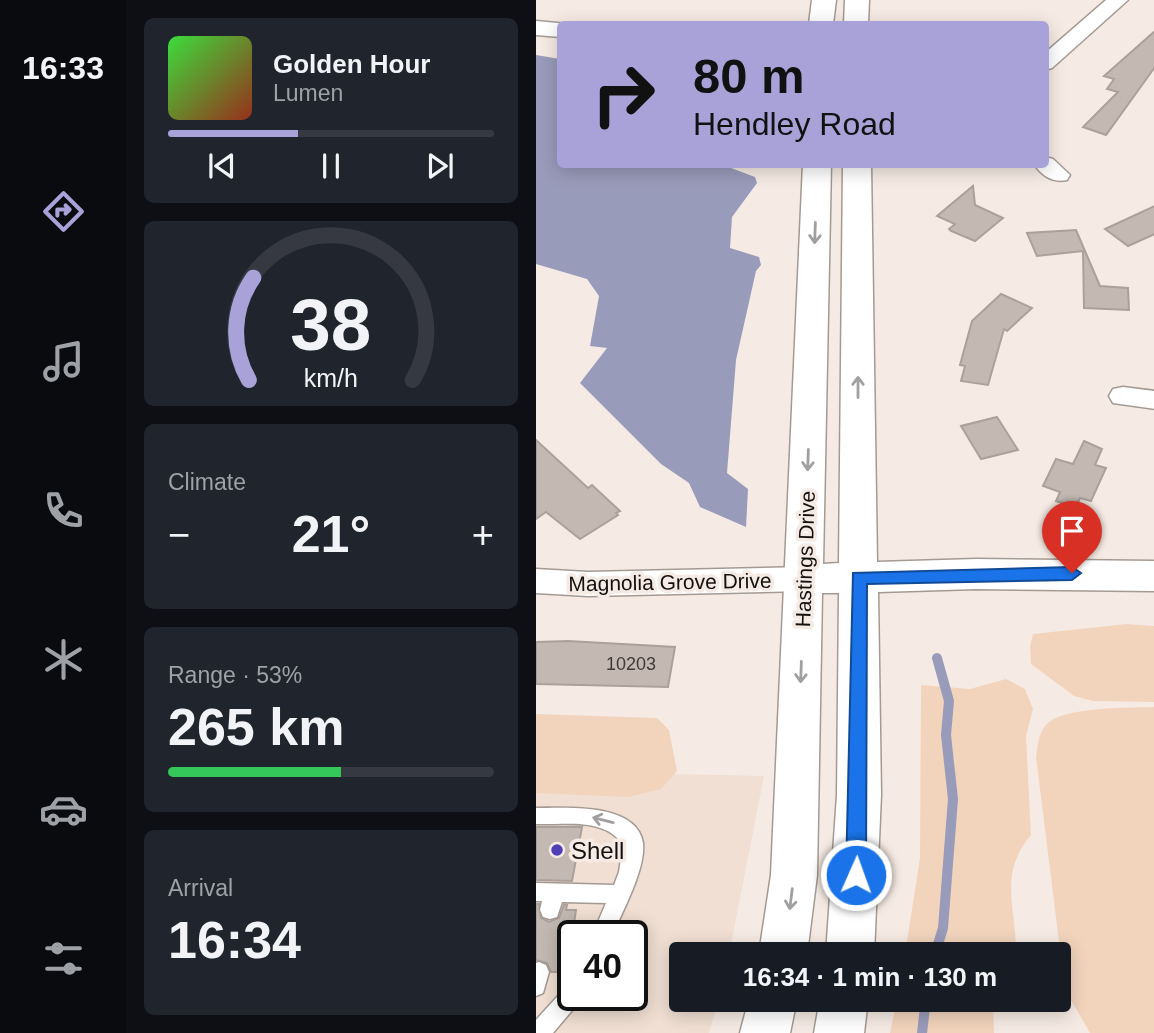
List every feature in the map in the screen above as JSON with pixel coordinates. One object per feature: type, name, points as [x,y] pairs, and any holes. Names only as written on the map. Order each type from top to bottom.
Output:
[{"type":"street","points":[[821,21],[824,0]]},
{"type":"street","points":[[856,21],[857,0]]},
{"type":"street","points":[[1049,60],[1118,0]]},
{"type":"street","points":[[536,28],[557,30]]},
{"type":"street","name":"Hastings Drive","points":[[785,942],[794,876],[817,168]]},
{"type":"street","points":[[851,942],[859,795],[857,168]]},
{"type":"street","points":[[1123,396],[1154,400]]},
{"type":"street","points":[[804,579],[976,574],[1154,576]]},
{"type":"street","name":"Magnolia Grove Drive","points":[[536,582],[588,584],[804,579]]},
{"type":"street","points":[[765,1033],[770,1012]]},
{"type":"street","points":[[839,1033],[842,1012]]},
{"type":"lane","points":[[536,816],[597,817],[620,825],[633,844],[633,856],[609,920]]},
{"type":"lane","points":[[547,898],[620,894]]},
{"type":"lane","points":[[540,1033],[559,1011]]},
{"type":"shaded area","points":[[1127,624],[1154,626],[1154,702],[1093,701],[1074,696],[1031,664],[1030,646],[1033,634]]},
{"type":"shaded area","points":[[1006,679],[1025,689],[1033,709],[1026,736],[1031,835],[1014,864],[1012,878],[1016,942],[907,942],[920,858],[921,685],[970,689]]},
{"type":"shaded area","points":[[1154,707],[1154,1033],[1090,1033],[1071,1000],[1071,942],[1059,942],[1036,757],[1038,744],[1041,732],[1055,719],[1097,709]]},
{"type":"shaded area","points":[[536,714],[657,718],[669,730],[677,771],[661,789],[628,797],[536,793]]},
{"type":"shaded area","points":[[536,771],[764,776],[731,942],[669,942],[669,1012],[715,1012],[709,1033],[536,1033]]},
{"type":"shaded area","points":[[894,1012],[993,1012],[994,1033],[890,1033]]},
{"type":"water","points":[[536,55],[557,58],[557,168],[731,168],[755,177],[757,183],[732,217],[730,248],[759,257],[761,265],[756,271],[736,360],[727,473],[748,489],[746,527],[700,507],[689,483],[661,464],[580,383],[607,348],[590,346],[599,296],[587,279],[536,264]]},
{"type":"building","points":[[1155,31],[1155,67],[1106,135],[1083,127],[1118,92],[1107,89],[1114,79],[1104,76]]},
{"type":"building","points":[[973,186],[975,205],[1003,218],[975,241],[951,231],[949,229],[955,224],[937,216]]},
{"type":"building","points":[[1155,206],[1155,234],[1128,246],[1105,229]]},
{"type":"building","points":[[1076,230],[1100,286],[1128,288],[1129,310],[1084,308],[1083,251],[1037,256],[1027,233]]},
{"type":"building","points":[[1001,294],[1032,308],[1007,331],[1004,329],[988,385],[961,381],[965,366],[960,365],[972,321]]},
{"type":"building","points":[[997,417],[1018,450],[981,459],[961,426]]},
{"type":"building","points":[[536,440],[588,488],[592,485],[620,511],[616,513],[618,515],[580,539],[546,512],[536,519]]},
{"type":"building","points":[[1084,441],[1102,449],[1095,465],[1106,468],[1091,501],[1080,498],[1076,507],[1056,501],[1060,492],[1043,486],[1056,459],[1073,464]]},
{"type":"building","points":[[568,641],[675,647],[668,687],[536,684],[536,642]]},
{"type":"building","name":"Shell","points":[[536,827],[582,827],[572,881],[536,880]]},
{"type":"building","points":[[536,904],[539,904],[541,918],[549,922],[559,918],[564,905],[567,905],[566,910],[576,910],[575,920],[557,920],[557,972],[551,972],[547,963],[536,960]]},
{"type":"waterway","points":[[937,658],[949,701],[946,735],[953,799],[943,928],[939,942]]},
{"type":"waterway","points":[[922,1033],[924,1012]]},
{"type":"place","name":"Shell","points":[[557,850]]},
{"type":"route","points":[[856,875],[859,795],[859,578],[1072,573]]}]
